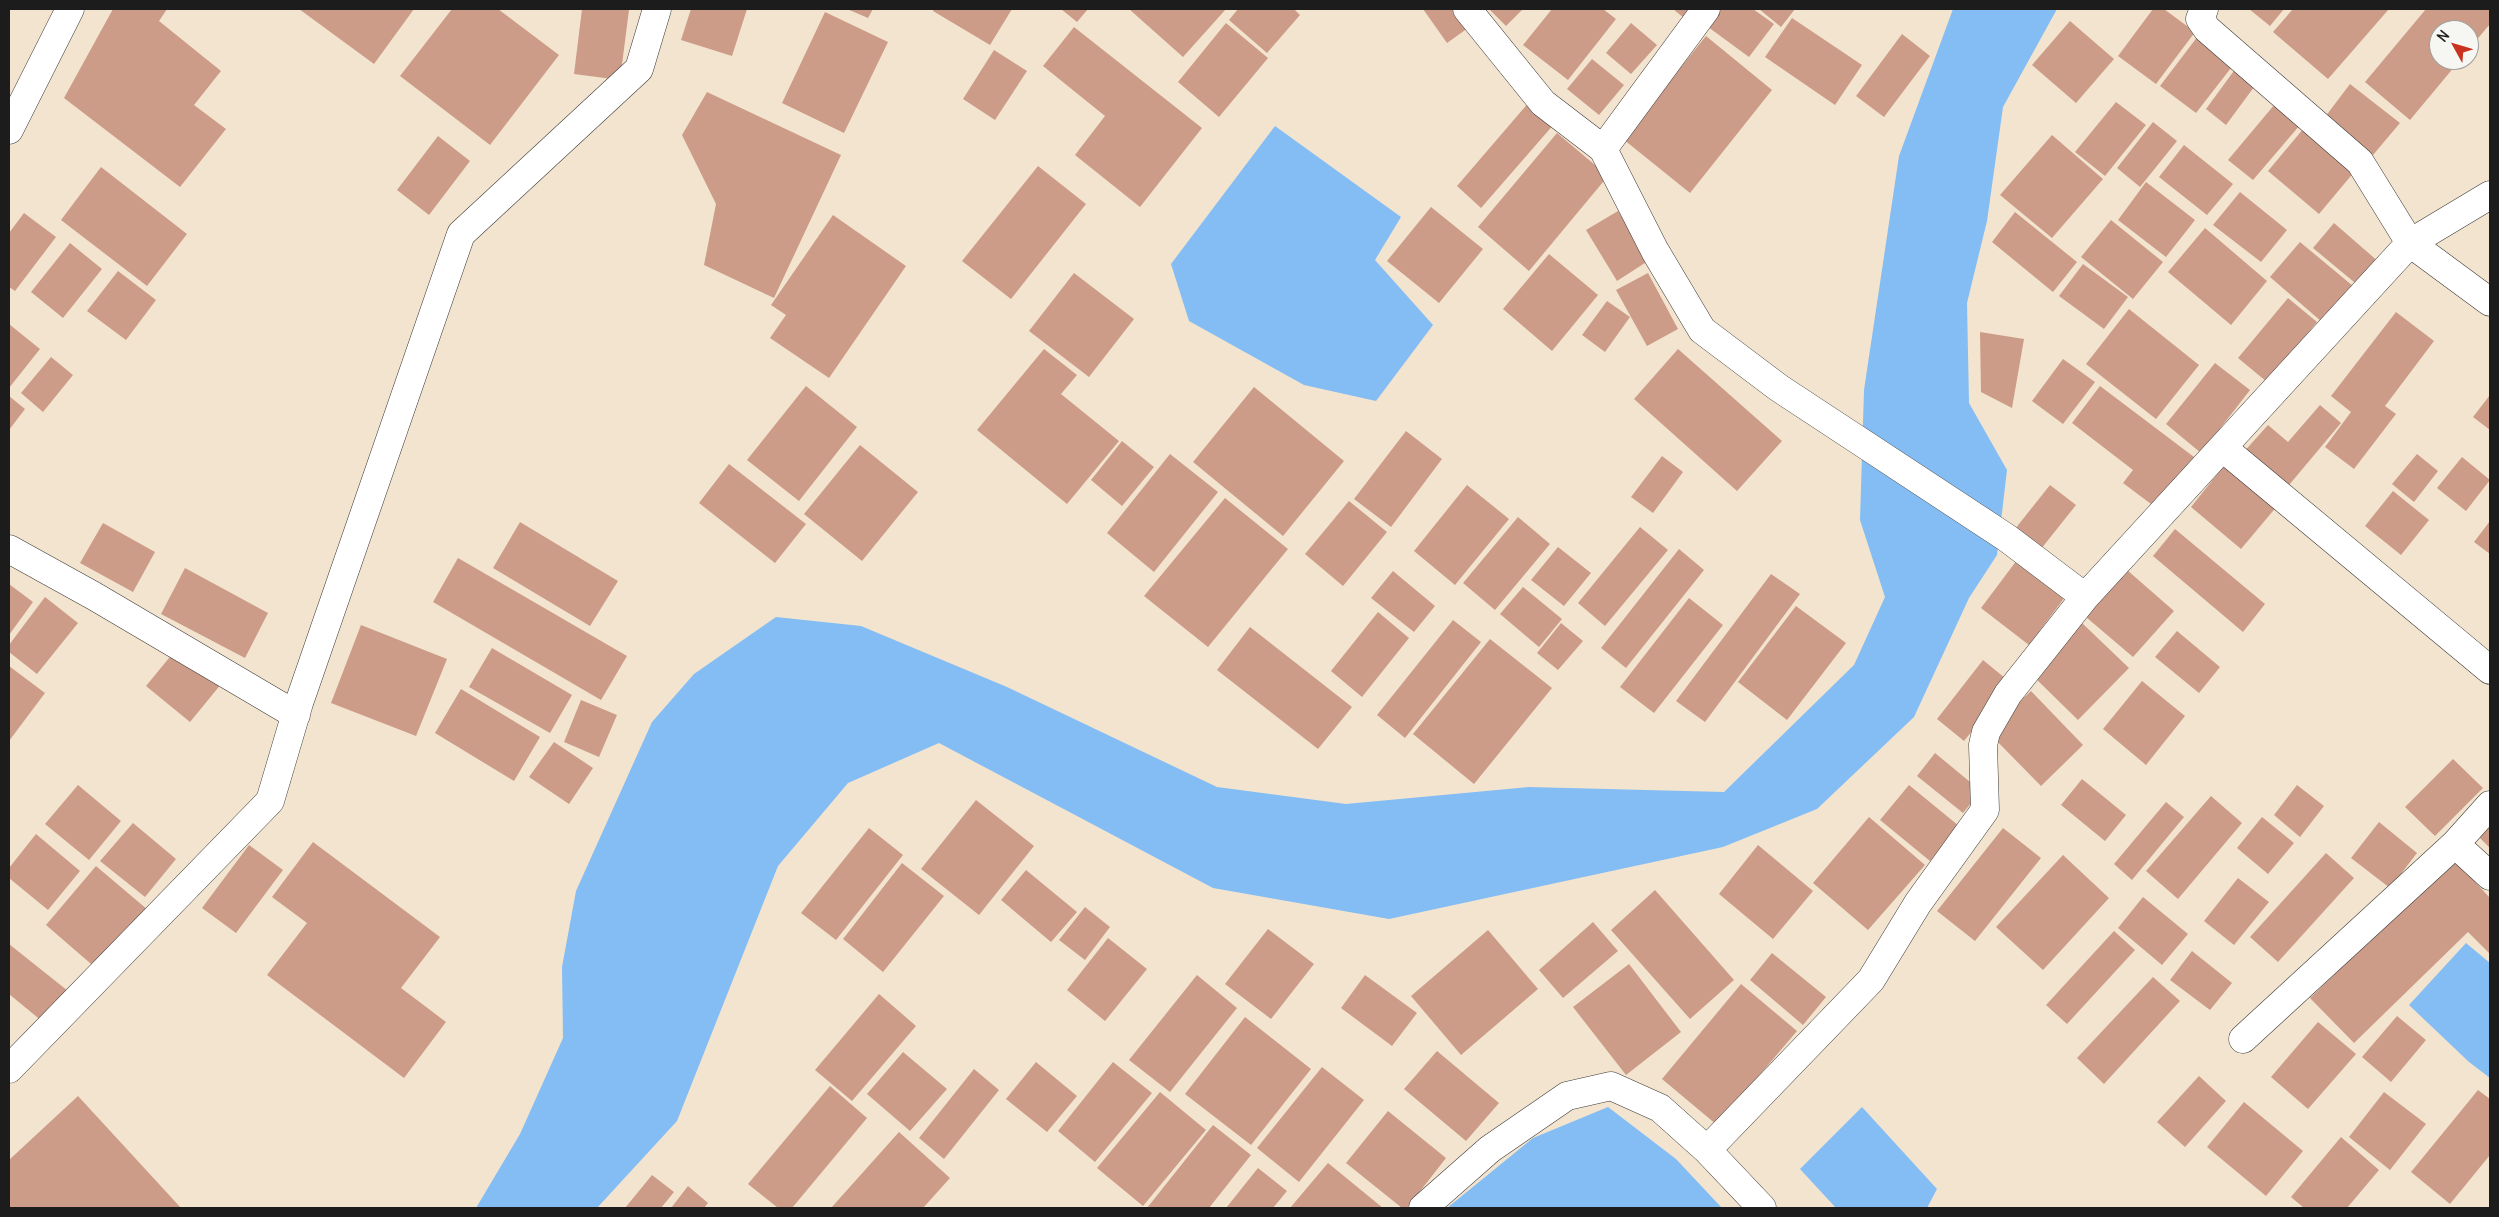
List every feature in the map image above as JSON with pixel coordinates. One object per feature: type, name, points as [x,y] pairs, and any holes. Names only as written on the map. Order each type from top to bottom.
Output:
[{"type":"main road","points":[[9,130],[70,9]]},
{"type":"main road","points":[[9,1069],[270,801],[296,715],[461,234],[639,70],[657,9]]},
{"type":"main road","points":[[1466,9],[1543,103],[1603,149],[1655,251],[1702,330],[1779,388],[2007,538],[2085,597]]},
{"type":"main road","points":[[1603,149],[1706,9]]},
{"type":"main road","points":[[2204,9],[2200,19],[2207,29],[2360,162],[2410,244],[2490,302]]},
{"type":"main road","points":[[1707,1150],[1871,980],[1918,903],[1985,810],[1983,745],[1986,732],[2008,694],[2085,597],[2410,244],[2490,195]]},
{"type":"main road","points":[[2223,448],[2490,670]]},
{"type":"main road","points":[[9,549],[94,596],[296,715]]},
{"type":"main road","points":[[2243,1039],[2455,844],[2490,805]]},
{"type":"main road","points":[[2455,844],[2490,876]]},
{"type":"main road","points":[[1423,1208],[1490,1149],[1567,1096],[1611,1086],[1660,1108],[1707,1150],[1762,1208]]},
{"type":"water","points":[[1953,9],[2057,9],[2003,107],[1987,221],[1967,303],[1969,403],[2007,470],[1997,555],[1969,598],[1914,717],[1817,809],[1723,847],[1389,919],[1213,888],[939,743],[848,783],[778,866],[677,1121],[597,1208],[476,1208],[520,1134],[563,1038],[562,967],[576,891],[652,722],[694,674],[776,617],[861,626],[1007,687],[1217,787],[1346,804],[1529,787],[1724,792],[1854,665],[1885,597],[1860,520],[1864,390],[1899,156]]},
{"type":"water","points":[[1275,126],[1401,217],[1375,260],[1433,325],[1376,401],[1304,385],[1189,321],[1171,264]]},
{"type":"water","points":[[2466,943],[2490,963],[2490,1078],[2469,1062],[2409,1005]]},
{"type":"water","points":[[1608,1107],[1676,1159],[1722,1208],[1447,1208],[1533,1138]]},
{"type":"water","points":[[1862,1107],[1937,1189],[1927,1208],[1836,1208],[1800,1169]]},
{"type":"building","points":[[113,9],[167,9],[159,21],[221,71],[194,105],[226,129],[180,187],[64,98]]},
{"type":"building","points":[[299,9],[414,9],[374,64]]},
{"type":"building","points":[[452,9],[498,9],[559,55],[490,145],[400,76]]},
{"type":"building","points":[[582,9],[629,10],[620,80],[574,74]]},
{"type":"building","points":[[691,9],[747,9],[732,56],[681,40]]},
{"type":"building","points":[[847,9],[873,9],[868,18]]},
{"type":"building","points":[[934,9],[1012,9],[990,45],[933,11]]},
{"type":"building","points":[[1061,9],[1088,9],[1077,22]]},
{"type":"building","points":[[1129,9],[1226,9],[1183,57]]},
{"type":"building","points":[[1238,9],[1294,9],[1300,15],[1267,53],[1229,20]]},
{"type":"building","points":[[1423,9],[1454,9],[1468,28],[1447,43]]},
{"type":"building","points":[[1489,9],[1523,9],[1506,26]]},
{"type":"building","points":[[1552,9],[1603,9],[1616,19],[1568,80],[1523,45]]},
{"type":"building","points":[[1673,9],[1692,9],[1684,18]]},
{"type":"building","points":[[1715,9],[1753,9],[1774,24],[1749,57],[1704,24]]},
{"type":"building","points":[[1759,9],[1795,9],[1781,27]]},
{"type":"building","points":[[2153,9],[2164,9],[2195,32],[2156,84],[2118,56]]},
{"type":"building","points":[[2249,9],[2284,9],[2270,26]]},
{"type":"building","points":[[2293,9],[2389,9],[2328,79],[2273,32]]},
{"type":"building","points":[[2426,9],[2490,9],[2490,24],[2479,37],[2479,20],[2429,20],[2429,70],[2452,70],[2410,120],[2365,82]]},
{"type":"building","points":[[825,12],[888,42],[844,133],[782,103]]},
{"type":"building","points":[[1792,18],[1862,65],[1835,105],[1765,57]]},
{"type":"building","points":[[2070,21],[2114,59],[2076,103],[2032,65]]},
{"type":"building","points":[[1226,23],[1268,58],[1219,117],[1178,82]]},
{"type":"building","points":[[1631,23],[1657,45],[1631,74],[1606,53]]},
{"type":"building","points":[[1074,27],[1202,128],[1140,207],[1075,155],[1105,116],[1043,66]]},
{"type":"building","points":[[1902,34],[1930,56],[1884,117],[1856,96]]},
{"type":"building","points":[[1706,36],[1772,90],[1690,193],[1623,139]]},
{"type":"building","points":[[2198,36],[2234,64],[2196,113],[2160,86]]},
{"type":"building","points":[[994,50],[1027,71],[995,120],[963,99]]},
{"type":"building","points":[[1592,59],[1624,85],[1599,115],[1567,89]]},
{"type":"building","points":[[2236,68],[2257,83],[2226,125],[2206,109]]},
{"type":"building","points":[[2350,84],[2400,123],[2373,155],[2325,117]]},
{"type":"building","points":[[707,92],[841,155],[774,298],[704,265],[716,204],[682,135]]},
{"type":"building","points":[[1530,101],[1555,123],[1481,208],[1457,186]]},
{"type":"building","points":[[2116,102],[2146,125],[2105,176],[2075,152]]},
{"type":"building","points":[[2275,104],[2300,125],[2253,180],[2228,160]]},
{"type":"building","points":[[2153,122],[2177,141],[2140,187],[2117,168]]},
{"type":"building","points":[[2304,128],[2355,171],[2319,214],[2268,171]]},
{"type":"building","points":[[1557,133],[1608,176],[1529,271],[1478,227]]},
{"type":"building","points":[[2052,135],[2103,179],[2052,238],[2000,195]]},
{"type":"building","points":[[438,136],[470,161],[429,215],[397,190]]},
{"type":"building","points":[[2184,145],[2233,184],[2207,215],[2159,177]]},
{"type":"building","points":[[1038,166],[1086,204],[1011,299],[962,261]]},
{"type":"building","points":[[101,167],[187,234],[147,286],[61,220]]},
{"type":"building","points":[[2146,182],[2195,220],[2166,257],[2118,220]]},
{"type":"building","points":[[2240,192],[2287,230],[2261,262],[2213,225]]},
{"type":"building","points":[[1431,207],[1483,249],[1439,303],[1387,261]]},
{"type":"building","points":[[1618,211],[1648,261],[1617,281],[1586,230]]},
{"type":"building","points":[[2015,212],[2077,262],[2053,292],[1992,242]]},
{"type":"building","points":[[24,213],[56,237],[15,291],[9,287],[9,233]]},
{"type":"building","points":[[833,215],[906,266],[829,378],[770,338],[786,315],[771,305]]},
{"type":"building","points":[[2111,220],[2163,262],[2133,299],[2081,257]]},
{"type":"building","points":[[2334,223],[2380,263],[2360,287],[2313,248]]},
{"type":"building","points":[[2205,228],[2267,281],[2231,325],[2168,272]]},
{"type":"building","points":[[2300,242],[2353,286],[2322,322],[2270,277]]},
{"type":"building","points":[[70,243],[102,269],[63,318],[31,292]]},
{"type":"building","points":[[1549,254],[1598,295],[1552,351],[1503,309]]},
{"type":"building","points":[[2083,264],[2128,297],[2104,329],[2059,296]]},
{"type":"building","points":[[118,271],[156,300],[126,340],[87,311]]},
{"type":"building","points":[[1074,273],[1134,319],[1089,377],[1029,331]]},
{"type":"building","points":[[1648,273],[1678,329],[1647,346],[1616,290]]},
{"type":"building","points":[[2288,298],[2317,322],[2267,382],[2238,358]]},
{"type":"building","points":[[1607,301],[1630,317],[1605,352],[1582,335]]},
{"type":"building","points":[[2129,309],[2199,365],[2156,419],[2086,364]]},
{"type":"building","points":[[2396,312],[2434,341],[2385,406],[2396,414],[2354,469],[2325,447],[2351,412],[2331,396]]},
{"type":"building","points":[[9,324],[40,349],[9,388]]},
{"type":"building","points":[[1980,332],[2024,339],[2012,408],[1981,392]]},
{"type":"building","points":[[1044,349],[1077,375],[1061,394],[1119,441],[1067,504],[977,430]]},
{"type":"building","points":[[1678,349],[1782,441],[1737,491],[1634,399]]},
{"type":"building","points":[[51,357],[73,375],[43,412],[21,393]]},
{"type":"building","points":[[2063,359],[2095,382],[2063,424],[2032,401]]},
{"type":"building","points":[[2215,363],[2250,390],[2201,453],[2166,424]]},
{"type":"building","points":[[806,386],[857,427],[799,501],[747,460]]},
{"type":"building","points":[[2100,386],[2194,457],[2155,507],[2123,483],[2133,470],[2072,423]]},
{"type":"building","points":[[1254,387],[1344,461],[1283,536],[1193,462]]},
{"type":"building","points":[[2490,395],[2490,430],[2473,417]]},
{"type":"building","points":[[9,396],[25,409],[9,430]]},
{"type":"building","points":[[2320,405],[2341,423],[2284,491],[2241,455],[2268,425],[2288,442]]},
{"type":"building","points":[[1406,431],[1442,459],[1391,527],[1354,499]]},
{"type":"building","points":[[1122,441],[1154,467],[1122,506],[1091,480]]},
{"type":"building","points":[[860,445],[918,492],[862,561],[804,514]]},
{"type":"building","points":[[1170,454],[1218,492],[1154,572],[1107,533]]},
{"type":"building","points":[[2417,454],[2438,471],[2414,502],[2392,484]]},
{"type":"building","points":[[1662,456],[1683,472],[1653,513],[1631,497]]},
{"type":"building","points":[[2462,457],[2490,480],[2466,511],[2437,488]]},
{"type":"building","points":[[2227,462],[2278,505],[2241,549],[2191,507]]},
{"type":"building","points":[[729,464],[806,524],[775,563],[699,503]]},
{"type":"building","points":[[1467,485],[1509,519],[1455,585],[1414,551]]},
{"type":"building","points":[[2050,485],[2076,505],[2041,549],[2015,529]]},
{"type":"building","points":[[2393,491],[2429,520],[2401,555],[2365,526]]},
{"type":"building","points":[[1225,498],[1288,549],[1208,647],[1144,596]]},
{"type":"building","points":[[1349,501],[1387,532],[1343,586],[1305,554]]},
{"type":"building","points":[[1518,517],[1550,544],[1495,610],[1463,583]]},
{"type":"building","points":[[2490,521],[2490,554],[2474,542]]},
{"type":"building","points":[[520,522],[618,581],[590,626],[493,568]]},
{"type":"building","points":[[103,523],[155,552],[133,592],[80,563]]},
{"type":"building","points":[[1640,527],[1668,550],[1605,626],[1578,603]]},
{"type":"building","points":[[2175,529],[2265,604],[2243,632],[2153,556]]},
{"type":"building","points":[[1558,547],[1591,573],[1564,606],[1531,580]]},
{"type":"building","points":[[1679,549],[1704,570],[1626,668],[1601,648]]},
{"type":"building","points":[[2020,556],[2068,593],[2029,645],[1981,608]]},
{"type":"building","points":[[458,558],[627,656],[601,700],[433,602]]},
{"type":"building","points":[[185,568],[268,613],[245,658],[161,614]]},
{"type":"building","points":[[2127,570],[2174,611],[2133,657],[2086,617]]},
{"type":"building","points":[[1393,571],[1435,606],[1414,632],[1371,598]]},
{"type":"building","points":[[1771,574],[1800,594],[1705,722],[1676,701]]},
{"type":"building","points":[[9,584],[33,602],[9,635]]},
{"type":"building","points":[[1523,587],[1562,619],[1539,647],[1500,614]]},
{"type":"building","points":[[45,597],[78,623],[37,674],[9,652],[9,645]]},
{"type":"building","points":[[1689,598],[1723,625],[1654,713],[1620,687]]},
{"type":"building","points":[[1796,606],[1846,643],[1787,720],[1738,682]]},
{"type":"building","points":[[1378,612],[1409,638],[1362,697],[1331,671]]},
{"type":"building","points":[[1453,620],[1481,642],[1405,738],[1377,715]]},
{"type":"building","points":[[1561,623],[1583,641],[1558,670],[1537,653]]},
{"type":"building","points":[[2082,623],[2129,668],[2078,720],[2032,675]]},
{"type":"building","points":[[361,625],[447,659],[416,736],[331,703]]},
{"type":"building","points":[[1250,627],[1352,707],[1318,749],[1217,670]]},
{"type":"building","points":[[2177,631],[2220,667],[2199,693],[2155,657]]},
{"type":"building","points":[[1490,639],[1552,688],[1474,784],[1413,734]]},
{"type":"building","points":[[178,647],[222,683],[190,722],[146,686]]},
{"type":"building","points":[[492,648],[572,695],[550,733],[469,687]]},
{"type":"building","points":[[1983,660],[2011,683],[1964,741],[1937,719]]},
{"type":"building","points":[[9,666],[45,693],[9,741]]},
{"type":"building","points":[[2142,681],[2185,716],[2146,765],[2103,729]]},
{"type":"building","points":[[461,689],[540,737],[514,781],[435,733]]},
{"type":"building","points":[[2031,691],[2083,745],[2041,786],[1988,732]]},
{"type":"building","points":[[581,700],[617,715],[599,757],[564,742]]},
{"type":"building","points":[[554,742],[593,768],[569,804],[529,777]]},
{"type":"building","points":[[1935,753],[1981,791],[1963,813],[1917,776]]},
{"type":"building","points":[[2453,759],[2483,788],[2435,836],[2405,807]]},
{"type":"building","points":[[2082,779],[2126,815],[2105,841],[2061,805]]},
{"type":"building","points":[[78,785],[121,821],[89,860],[45,824]]},
{"type":"building","points":[[1909,785],[1959,826],[1930,861],[1880,820]]},
{"type":"building","points":[[2297,785],[2324,806],[2300,837],[2274,815]]},
{"type":"building","points":[[2211,796],[2242,823],[2178,899],[2146,871]]},
{"type":"building","points":[[976,800],[1034,846],[979,915],[921,869]]},
{"type":"building","points":[[2166,802],[2184,817],[2132,880],[2114,864]]},
{"type":"building","points":[[1869,817],[1925,865],[1868,930],[1813,883]]},
{"type":"building","points":[[2262,817],[2294,843],[2268,874],[2237,848]]},
{"type":"building","points":[[2379,822],[2417,853],[2390,888],[2351,858]]},
{"type":"building","points":[[133,823],[176,859],[145,897],[100,861]]},
{"type":"building","points":[[2490,825],[2490,848],[2479,837]]},
{"type":"building","points":[[869,828],[903,855],[836,940],[801,913]]},
{"type":"building","points":[[2003,828],[2041,858],[1975,941],[1937,911]]},
{"type":"building","points":[[36,834],[80,871],[48,910],[9,878],[9,868]]},
{"type":"building","points":[[313,842],[440,937],[401,988],[446,1022],[404,1078],[267,975],[307,923],[272,897]]},
{"type":"building","points":[[249,845],[283,870],[236,933],[202,908]]},
{"type":"building","points":[[1758,845],[1813,891],[1773,939],[1719,894]]},
{"type":"building","points":[[2326,853],[2354,878],[2278,962],[2250,937]]},
{"type":"building","points":[[2063,855],[2109,898],[2043,970],[1996,927]]},
{"type":"building","points":[[2454,859],[2490,898],[2490,954],[2468,932],[2354,1043],[2310,998]]},
{"type":"building","points":[[902,863],[944,896],[883,972],[843,939]]},
{"type":"building","points":[[96,866],[148,910],[98,970],[46,925]]},
{"type":"building","points":[[1026,870],[1077,912],[1051,942],[1001,900]]},
{"type":"building","points":[[2238,878],[2269,902],[2234,945],[2204,921]]},
{"type":"building","points":[[1655,890],[1734,980],[1690,1019],[1611,930]]},
{"type":"building","points":[[2143,897],[2188,934],[2162,965],[2118,928]]},
{"type":"building","points":[[1085,907],[1110,927],[1085,960],[1059,940]]},
{"type":"building","points":[[1593,922],[1618,951],[1563,998],[1539,970]]},
{"type":"building","points":[[1268,929],[1314,964],[1271,1019],[1225,984]]},
{"type":"building","points":[[1488,930],[1538,989],[1461,1055],[1411,996]]},
{"type":"building","points":[[2114,931],[2135,950],[2067,1024],[2046,1005]]},
{"type":"building","points":[[1108,938],[1147,969],[1105,1021],[1067,990]]},
{"type":"building","points":[[9,944],[68,991],[43,1022],[9,994]]},
{"type":"building","points":[[2192,951],[2232,983],[2210,1010],[2170,980]]},
{"type":"building","points":[[1772,953],[1826,997],[1803,1025],[1750,980]]},
{"type":"building","points":[[1629,964],[1681,1032],[1626,1075],[1573,1007]]},
{"type":"building","points":[[1197,975],[1237,1008],[1170,1092],[1129,1060]]},
{"type":"building","points":[[1365,975],[1417,1013],[1392,1046],[1341,1008]]},
{"type":"building","points":[[2153,977],[2180,1001],[2104,1084],[2077,1058]]},
{"type":"building","points":[[1741,984],[1797,1031],[1717,1125],[1662,1079]]},
{"type":"building","points":[[879,994],[916,1026],[852,1101],[815,1070]]},
{"type":"building","points":[[2397,1016],[2426,1040],[2391,1082],[2362,1057]]},
{"type":"building","points":[[1245,1017],[1311,1069],[1251,1145],[1185,1094]]},
{"type":"building","points":[[2318,1022],[2356,1054],[2308,1109],[2271,1077]]},
{"type":"building","points":[[1437,1051],[1499,1103],[1466,1141],[1404,1089]]},
{"type":"building","points":[[903,1052],[947,1089],[910,1131],[867,1094]]},
{"type":"building","points":[[1036,1062],[1077,1096],[1047,1132],[1006,1099]]},
{"type":"building","points":[[1113,1062],[1152,1093],[1095,1162],[1058,1131]]},
{"type":"building","points":[[1322,1067],[1364,1100],[1299,1182],[1257,1148]]},
{"type":"building","points":[[974,1069],[999,1090],[944,1159],[919,1138]]},
{"type":"building","points":[[2199,1076],[2226,1101],[2185,1147],[2157,1122]]},
{"type":"building","points":[[830,1086],[867,1118],[792,1208],[778,1208],[748,1184]]},
{"type":"building","points":[[2478,1090],[2490,1099],[2490,1155],[2450,1204],[2411,1172]]},
{"type":"building","points":[[1160,1092],[1206,1130],[1143,1206],[1097,1168]]},
{"type":"building","points":[[2384,1092],[2426,1124],[2390,1170],[2349,1137]]},
{"type":"building","points":[[78,1096],[181,1208],[9,1208],[9,1160]]},
{"type":"building","points":[[2244,1102],[2303,1151],[2266,1196],[2207,1147]]},
{"type":"building","points":[[1388,1111],[1446,1158],[1407,1208],[1402,1208],[1346,1163]]},
{"type":"building","points":[[1213,1125],[1251,1155],[1209,1208],[1147,1208]]},
{"type":"building","points":[[899,1132],[950,1178],[923,1208],[831,1208]]},
{"type":"building","points":[[2341,1137],[2379,1170],[2347,1208],[2304,1208],[2291,1197]]},
{"type":"building","points":[[1328,1163],[1383,1208],[1290,1208]]},
{"type":"building","points":[[1258,1168],[1287,1191],[1273,1208],[1226,1208]]},
{"type":"building","points":[[652,1175],[674,1192],[661,1208],[625,1208]]},
{"type":"building","points":[[688,1186],[708,1203],[704,1208],[671,1208]]}]
